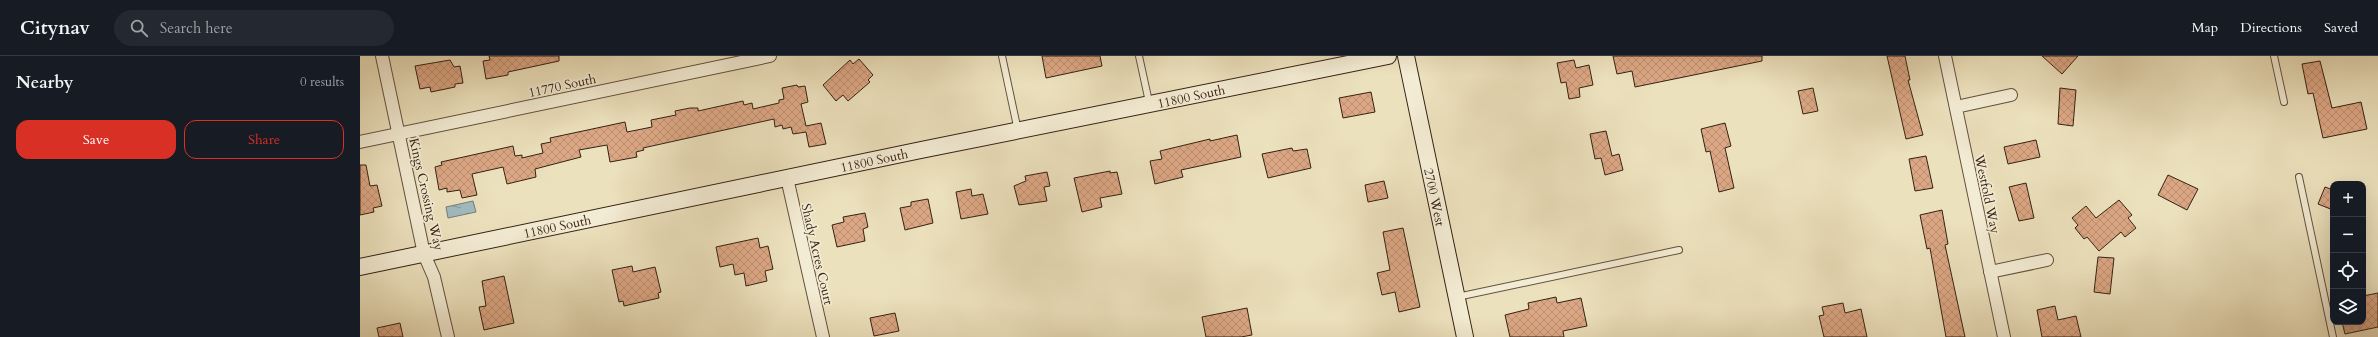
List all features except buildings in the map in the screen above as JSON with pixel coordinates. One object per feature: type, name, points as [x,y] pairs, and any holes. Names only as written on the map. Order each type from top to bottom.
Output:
[{"type":"main road","name":"11800 South","points":[[360,268],[787,178],[1388,56]]},
{"type":"main road","name":"2700 West","points":[[1406,56],[1464,337]]},
{"type":"street","name":"Kings Crossing Way","points":[[382,56],[424,254],[436,282],[448,337]]},
{"type":"street","name":"11770 South","points":[[360,142],[770,56]]},
{"type":"street","name":"Westfold Way","points":[[1945,56],[2004,337]]},
{"type":"street","points":[[1956,107],[2011,95]]},
{"type":"street","name":"Shady Acres Court","points":[[787,178],[822,337]]},
{"type":"street","points":[[1990,272],[2047,260]]},
{"type":"lane","points":[[1002,56],[1018,131]]},
{"type":"lane","points":[[1139,56],[1150,104]]},
{"type":"lane","points":[[2274,56],[2284,102]]},
{"type":"lane","points":[[2299,178],[2333,337]]},
{"type":"lane","points":[[1456,298],[1679,250]]},
{"type":"water","points":[[473,201],[476,212],[448,218],[446,207]]}]
